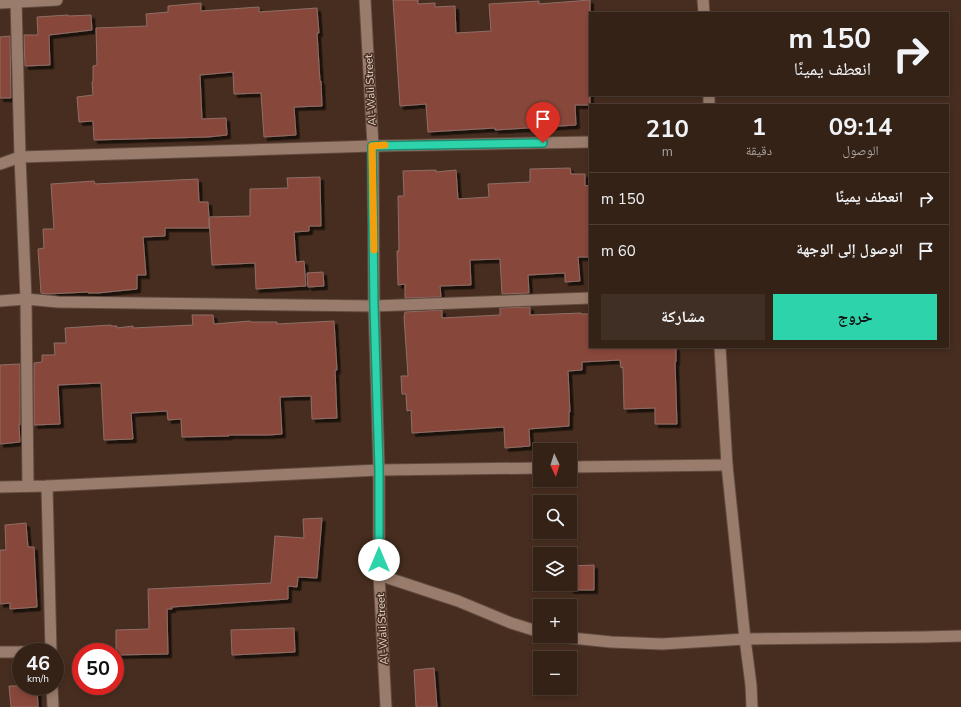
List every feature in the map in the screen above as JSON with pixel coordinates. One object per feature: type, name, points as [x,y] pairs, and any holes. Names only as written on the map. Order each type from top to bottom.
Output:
[{"type":"street","points":[[0,3],[57,0]]},
{"type":"street","name":"Al-Wali Street","points":[[365,0],[372,146],[374,306],[379,470],[379,575],[386,707]]},
{"type":"street","points":[[703,0],[704,12]]},
{"type":"street","points":[[16,1],[20,157],[26,299],[28,486]]},
{"type":"street","points":[[0,164],[20,157],[372,146],[589,142]]},
{"type":"street","points":[[0,300],[26,299],[58,302],[374,306],[589,298]]},
{"type":"street","points":[[720,348],[727,465],[745,639],[752,685],[752,707]]},
{"type":"street","points":[[577,467],[727,465]]},
{"type":"street","points":[[0,487],[379,470],[533,468]]},
{"type":"street","points":[[47,486],[51,643]]},
{"type":"street","points":[[379,575],[458,601],[511,623],[533,630]]},
{"type":"street","points":[[577,639],[611,642],[662,644],[745,639],[961,636]]},
{"type":"street","points":[[0,652],[12,652]]},
{"type":"street","points":[[52,695],[53,707]]},
{"type":"building","points":[[393,0],[418,0],[418,4],[435,3],[435,7],[455,6],[456,33],[491,31],[489,4],[539,1],[539,4],[590,0],[590,104],[575,105],[576,125],[428,132],[426,104],[400,106]]},
{"type":"building","points":[[201,3],[201,11],[259,7],[259,12],[317,8],[319,33],[317,33],[322,106],[294,107],[296,135],[264,137],[261,93],[234,94],[233,72],[200,75],[202,119],[226,118],[227,135],[208,137],[94,140],[93,121],[79,122],[77,97],[93,95],[93,66],[97,65],[96,28],[147,26],[146,14],[168,12],[168,6]]},
{"type":"building","points":[[91,15],[92,30],[49,35],[50,65],[25,66],[24,35],[38,35],[37,17]]},
{"type":"building","points":[[10,36],[11,98],[0,98],[0,37]]},
{"type":"building","points":[[570,168],[571,174],[585,174],[585,186],[589,185],[589,257],[578,257],[580,281],[565,282],[565,273],[528,275],[529,293],[502,294],[500,259],[470,260],[471,285],[440,286],[441,297],[405,298],[405,284],[398,285],[397,251],[399,251],[398,196],[404,196],[403,171],[436,170],[436,172],[456,170],[458,199],[489,197],[488,184],[530,182],[530,169]]},
{"type":"building","points":[[320,177],[321,226],[309,226],[309,231],[294,232],[296,262],[304,261],[306,286],[256,289],[255,263],[212,265],[209,218],[209,228],[165,228],[165,236],[143,237],[146,275],[137,275],[137,289],[98,293],[41,293],[38,249],[44,248],[43,229],[54,229],[51,184],[94,181],[95,184],[198,179],[199,202],[208,202],[209,217],[250,216],[250,189],[288,188],[287,178]]},
{"type":"building","points":[[323,272],[324,286],[308,287],[307,273]]},
{"type":"building","points":[[530,307],[530,315],[589,314],[589,348],[676,348],[677,424],[655,424],[655,408],[624,409],[623,367],[621,368],[620,360],[582,362],[582,370],[568,371],[570,412],[569,426],[529,429],[530,446],[505,448],[504,427],[412,433],[411,410],[407,411],[406,394],[402,394],[401,376],[408,376],[404,317],[405,312],[442,310],[442,318],[500,315],[500,308]]},
{"type":"building","points":[[192,315],[213,315],[214,324],[250,321],[277,322],[277,324],[334,321],[337,370],[335,370],[337,418],[312,419],[311,396],[280,397],[282,434],[182,437],[181,419],[168,420],[167,411],[131,413],[133,439],[104,440],[101,383],[58,385],[60,424],[34,425],[34,363],[42,362],[42,355],[55,355],[54,343],[66,343],[65,328],[111,325],[117,326],[117,328],[133,326],[133,328],[193,325]]},
{"type":"building","points":[[20,364],[20,442],[0,444],[0,365]]},
{"type":"building","points":[[322,518],[317,578],[298,577],[297,587],[288,586],[288,599],[172,607],[172,609],[167,609],[168,654],[124,655],[124,643],[116,643],[116,630],[149,629],[148,589],[271,583],[275,536],[304,538],[303,519]]},
{"type":"building","points":[[26,523],[28,547],[34,547],[37,607],[10,609],[10,603],[0,604],[0,550],[6,550],[5,525]]},
{"type":"building","points":[[594,565],[594,590],[577,590],[577,566]]},
{"type":"building","points":[[294,628],[295,652],[232,655],[231,630]]},
{"type":"building","points":[[434,668],[437,707],[416,707],[414,670]]},
{"type":"building","points":[[9,686],[12,686],[12,695],[37,695],[38,707],[11,707]]},
{"type":"slow traffic","points":[[374,250],[372,146],[385,145]]},
{"type":"route","points":[[379,560],[379,470],[374,306],[372,146],[543,143]]}]
